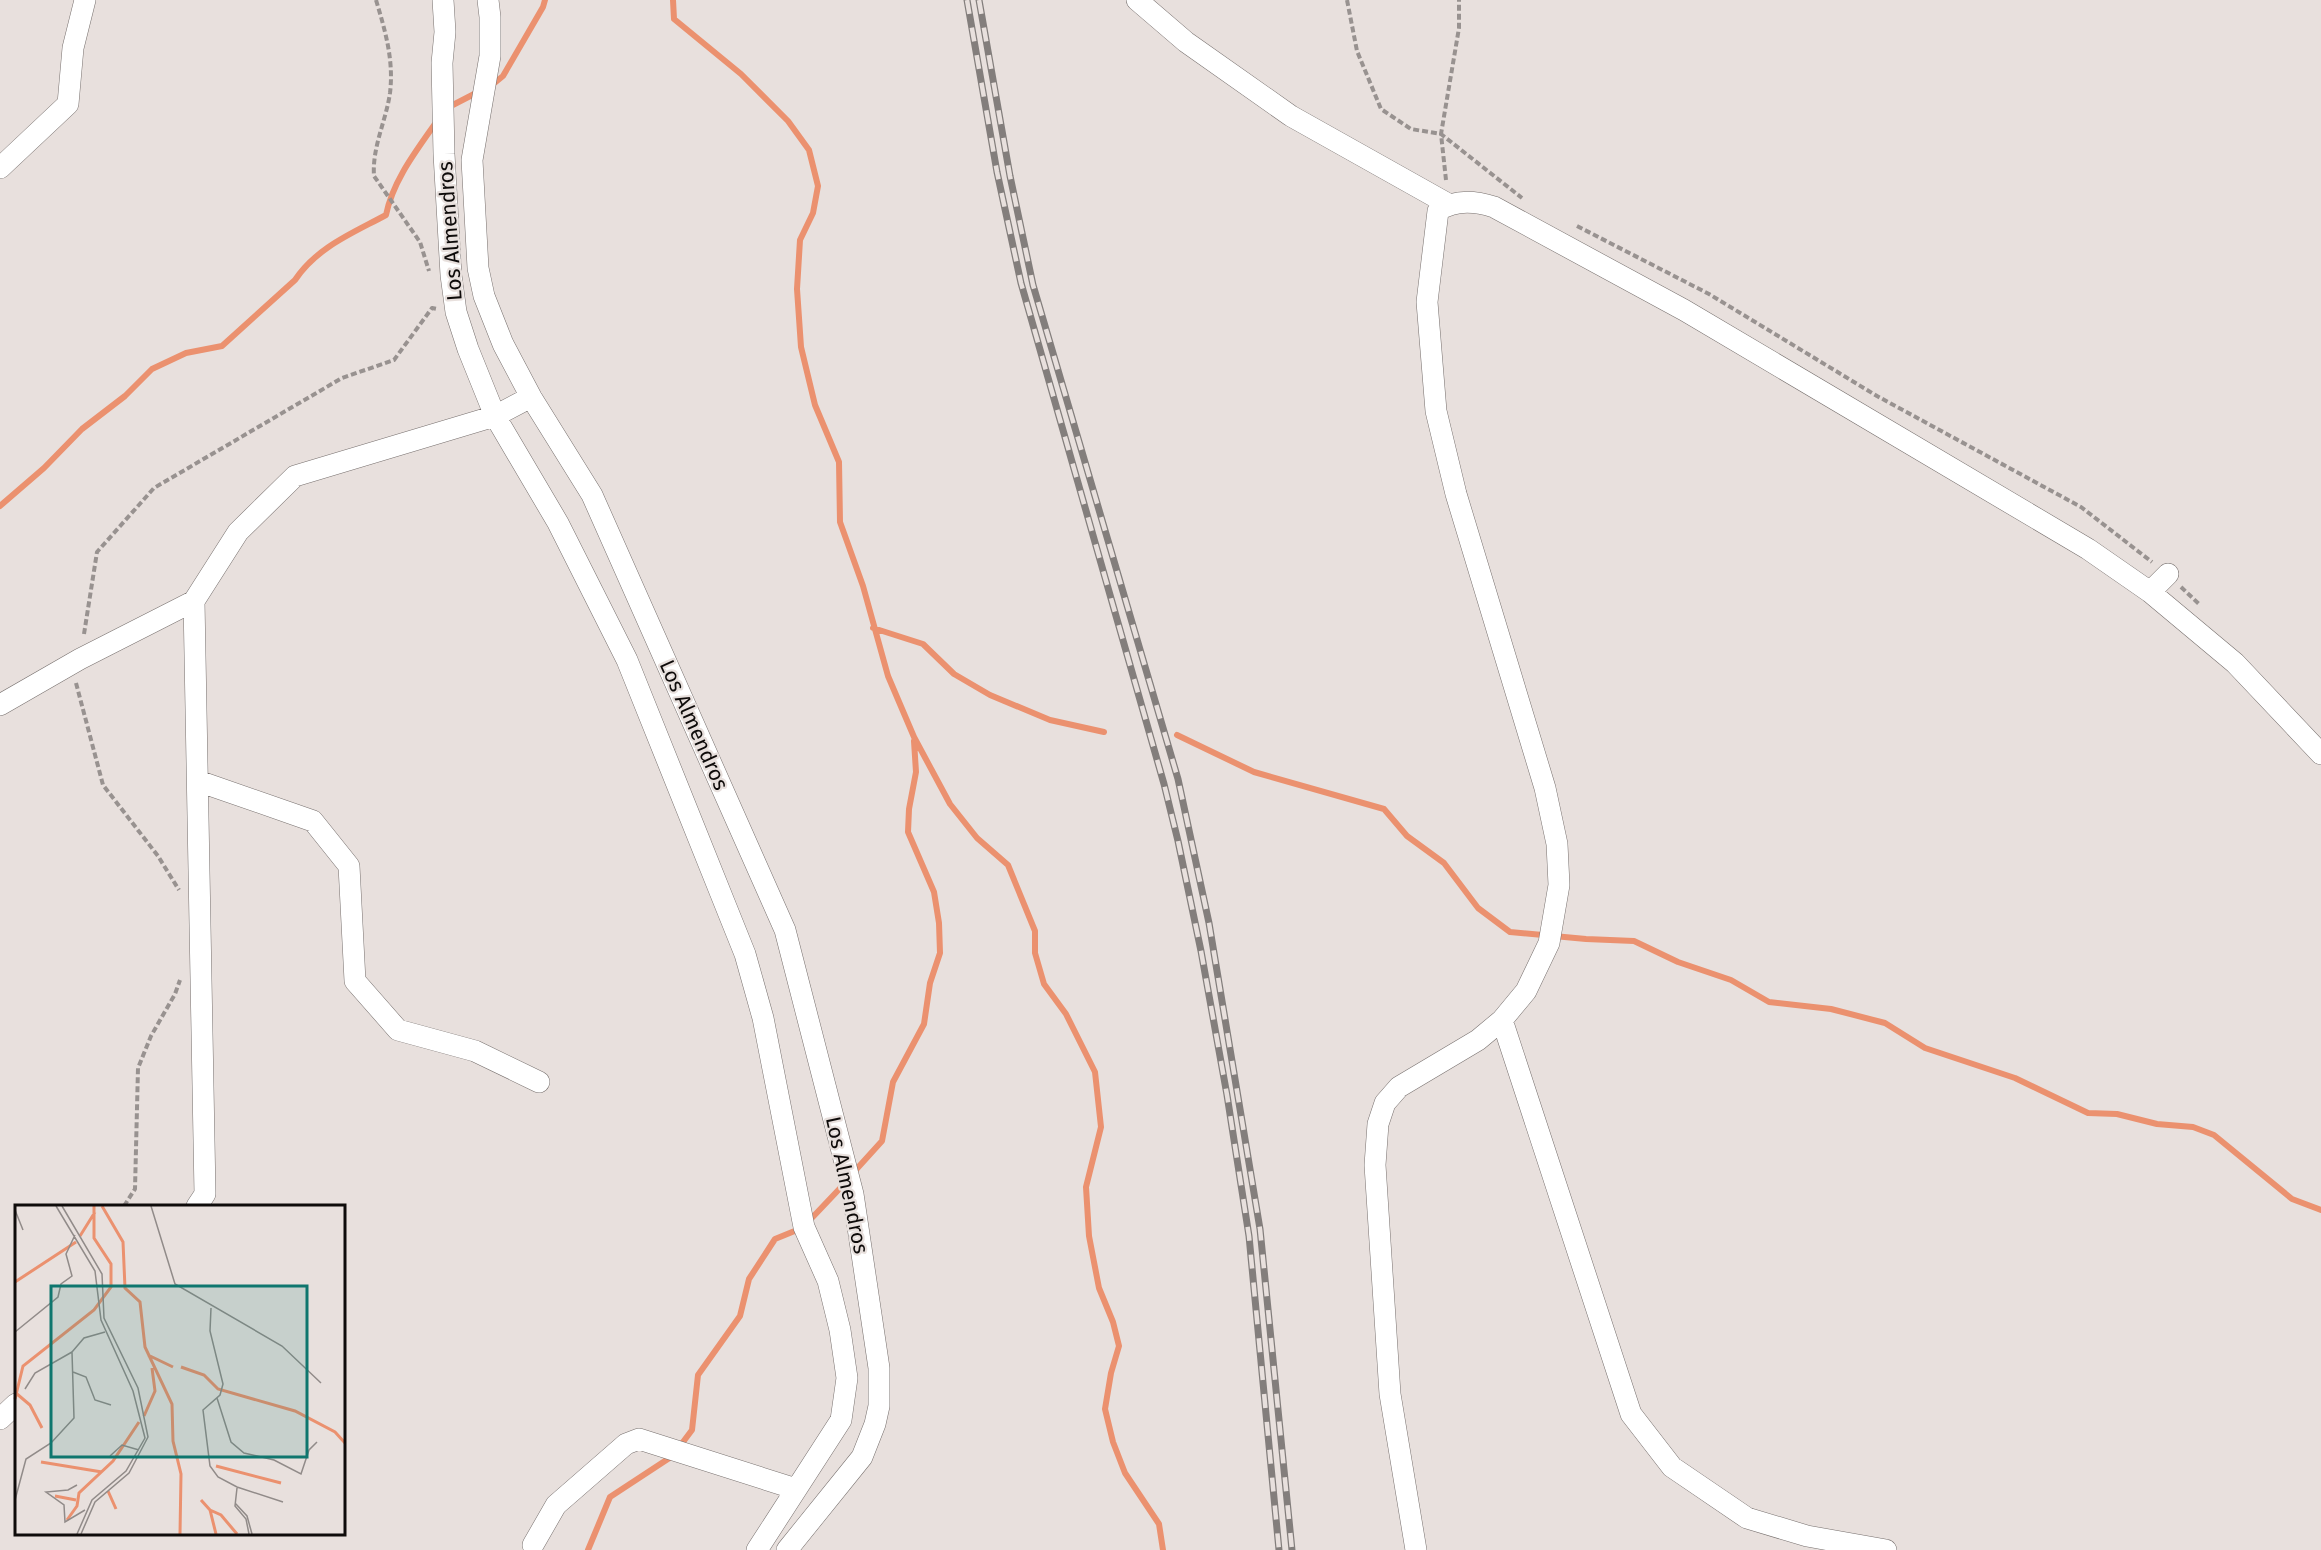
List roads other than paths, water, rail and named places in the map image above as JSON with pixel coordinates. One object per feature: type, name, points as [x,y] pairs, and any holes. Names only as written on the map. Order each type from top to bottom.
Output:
[{"type":"street","points":[[0,168],[68,104],[73,48],[86,0]]},
{"type":"street","name":"Los Almendros","points":[[443,0],[444,154],[454,298],[468,349],[495,416],[558,523],[627,660],[745,954],[763,1018],[804,1227],[828,1281],[840,1330],[847,1378],[841,1420],[757,1550]]},
{"type":"street","name":"Los Almendros","points":[[488,0],[490,56],[472,160],[478,268],[484,296],[503,344],[531,397],[592,495],[785,930],[853,1194],[879,1368],[880,1387],[875,1424],[862,1457],[787,1550]]},
{"type":"street","points":[[1137,0],[1186,42],[1291,116],[1448,204]]},
{"type":"street","points":[[1416,1550],[1390,1394],[1375,1165],[1378,1124],[1385,1103],[1399,1087],[1478,1040],[1502,1020],[1526,991],[1549,943],[1559,885],[1557,844],[1545,788],[1456,494],[1436,411],[1427,302],[1438,211],[1448,204],[1473,202],[1494,207],[1684,310],[2088,549],[2150,592],[2235,663],[2321,754]]},
{"type":"street","points":[[0,705],[80,659],[195,601],[238,532],[295,476],[495,416],[531,397]]},
{"type":"street","points":[[2150,592],[2168,574]]},
{"type":"street","points":[[195,601],[205,1194],[198,1205]]},
{"type":"street","points":[[198,781],[313,821],[349,866],[355,981],[398,1030],[475,1051],[539,1082]]},
{"type":"street","points":[[1502,1020],[1631,1414],[1672,1467],[1747,1518],[1808,1536],[1886,1550]]},
{"type":"street","points":[[0,1419],[15,1405]]},
{"type":"street","points":[[533,1545],[556,1505],[626,1444],[639,1439],[796,1489]]},
{"type":"street","points":[[817,1457],[853,1467]]},
{"type":"waterway","points":[[492,85],[503,76],[545,0]]},
{"type":"waterway","points":[[673,0],[674,19],[741,74],[788,121],[809,150],[818,186],[813,213],[800,240],[797,289],[801,347],[815,405],[839,462],[840,522],[863,586],[888,676],[914,737],[950,804],[977,838],[1008,865],[1035,931],[1035,953],[1044,984],[1066,1014],[1095,1072],[1101,1127],[1086,1187],[1089,1236],[1099,1288],[1113,1322],[1119,1346],[1111,1373],[1105,1409],[1113,1442],[1125,1473],[1159,1524],[1163,1550]]},
{"type":"waterway","points":[[447,108],[478,92]]},
{"type":"waterway","points":[[0,506],[44,468],[82,429],[125,396],[152,369],[186,353],[222,346],[295,280],[314,258],[349,235],[386,215],[400,178],[437,121]]},
{"type":"waterway","points":[[873,628],[923,644],[954,674],[990,695],[1050,720],[1104,732]]},
{"type":"waterway","points":[[1177,735],[1254,772],[1384,809],[1407,836],[1444,863],[1478,908],[1510,932],[1634,941],[1678,962],[1731,980],[1769,1002],[1831,1009],[1885,1023],[1925,1048],[2015,1078],[2088,1113],[2117,1114],[2157,1124],[2193,1127],[2214,1135],[2292,1199],[2321,1210]]},
{"type":"waterway","points":[[853,1173],[882,1141],[893,1082],[924,1024],[930,983],[940,953],[939,923],[934,892],[908,832],[909,809],[916,772],[914,741]]},
{"type":"waterway","points":[[809,1221],[845,1183]]},
{"type":"waterway","points":[[680,1446],[692,1430],[698,1375],[740,1316],[749,1279],[775,1239],[802,1228]]},
{"type":"waterway","points":[[588,1550],[610,1497],[674,1455]]},
{"type":"railway","points":[[967,0],[997,172],[1021,283],[1164,784],[1201,951],[1249,1236],[1279,1550]]},
{"type":"railway","points":[[979,0],[1010,176],[1033,285],[1178,779],[1209,923],[1260,1229],[1292,1550]]}]
